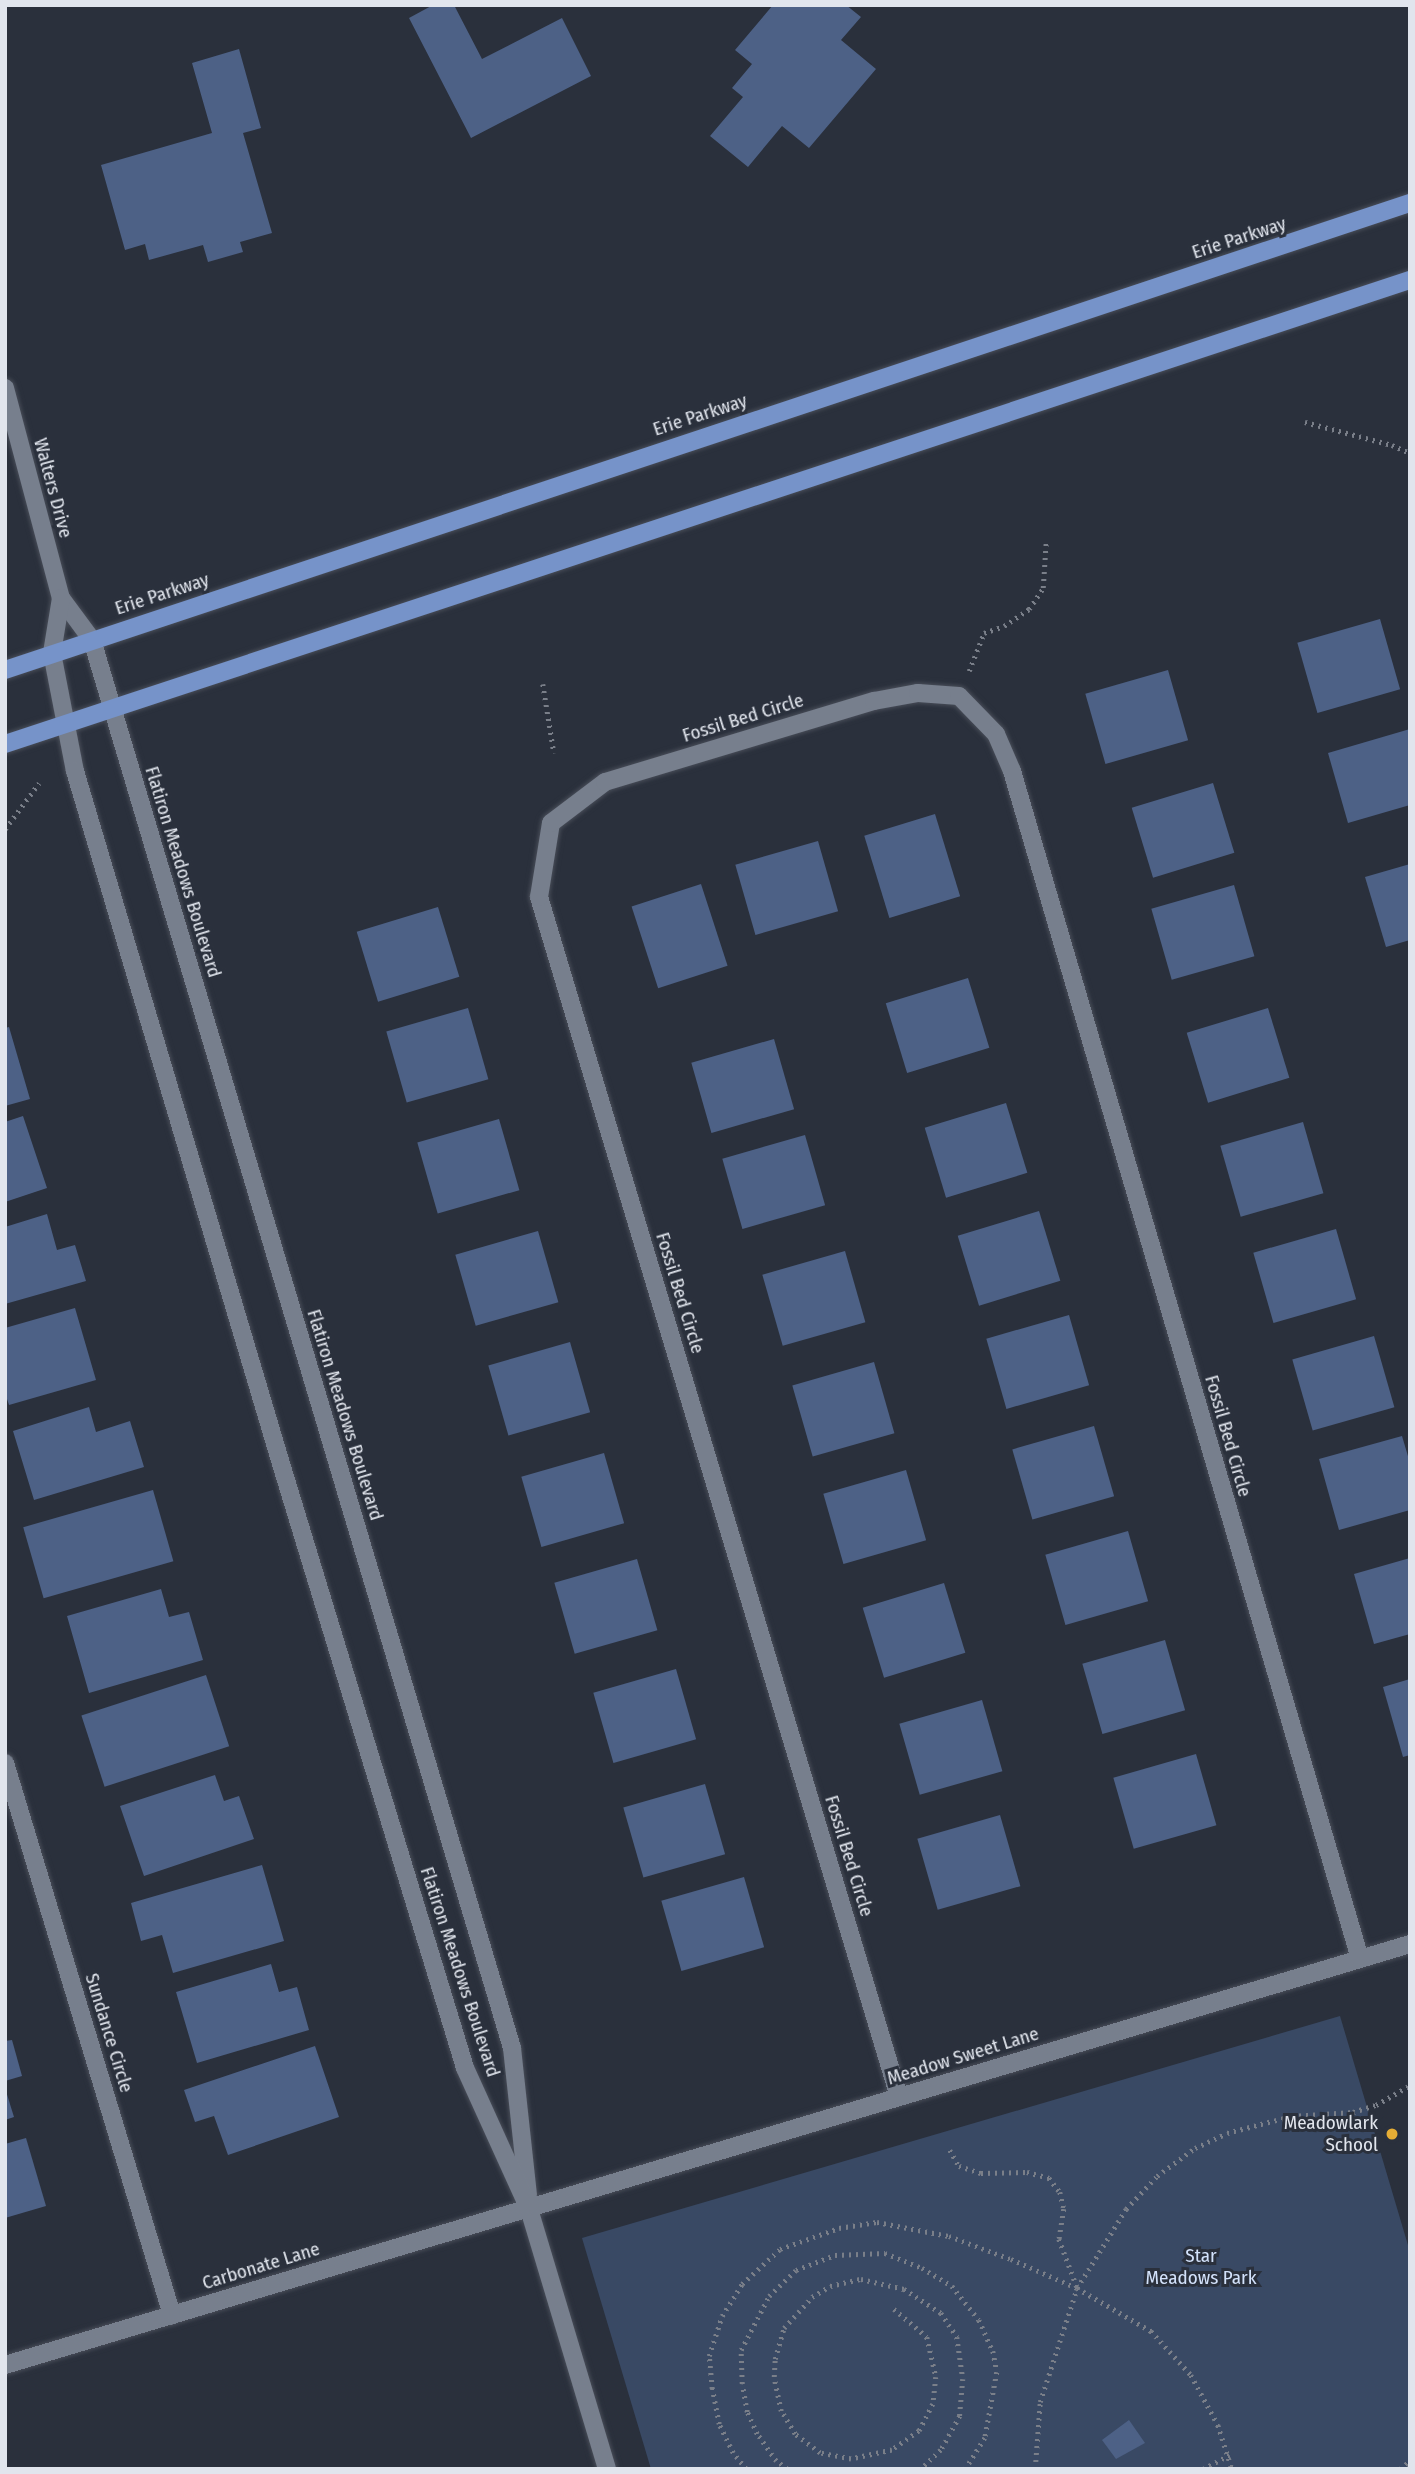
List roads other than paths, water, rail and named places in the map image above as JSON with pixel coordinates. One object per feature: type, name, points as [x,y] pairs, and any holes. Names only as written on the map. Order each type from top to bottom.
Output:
[{"type":"main road","name":"Erie Parkway","points":[[5,670],[1410,203]]},
{"type":"main road","points":[[5,744],[1410,279]]},
{"type":"street","name":"Walters Drive","points":[[5,388],[61,598],[92,640]]},
{"type":"street","name":"Walters Drive","points":[[52,653],[61,598]]},
{"type":"street","name":"Flatiron Meadows Boulevard","points":[[92,640],[512,2048],[530,2209]]},
{"type":"street","name":"Flatiron Meadows Boulevard","points":[[52,653],[75,771],[461,2055],[530,2209],[607,2469]]},
{"type":"street","name":"Fossil Bed Circle","points":[[899,2097],[539,897],[551,822],[605,782],[874,701],[918,693],[959,696],[996,734],[1012,771],[1360,1959]]},
{"type":"street","name":"Sundance Circle","points":[[5,1763],[173,2315]]},
{"type":"street","name":"Meadow Sweet Lane","points":[[530,2209],[1410,1944]]},
{"type":"street","name":"Carbonate Lane","points":[[5,2365],[530,2209]]},
{"type":"place","name":"Meadowlark School","points":[[1392,2134]]},
{"type":"park label","name":"Star Meadows Park","points":[[1201,2267]]}]
